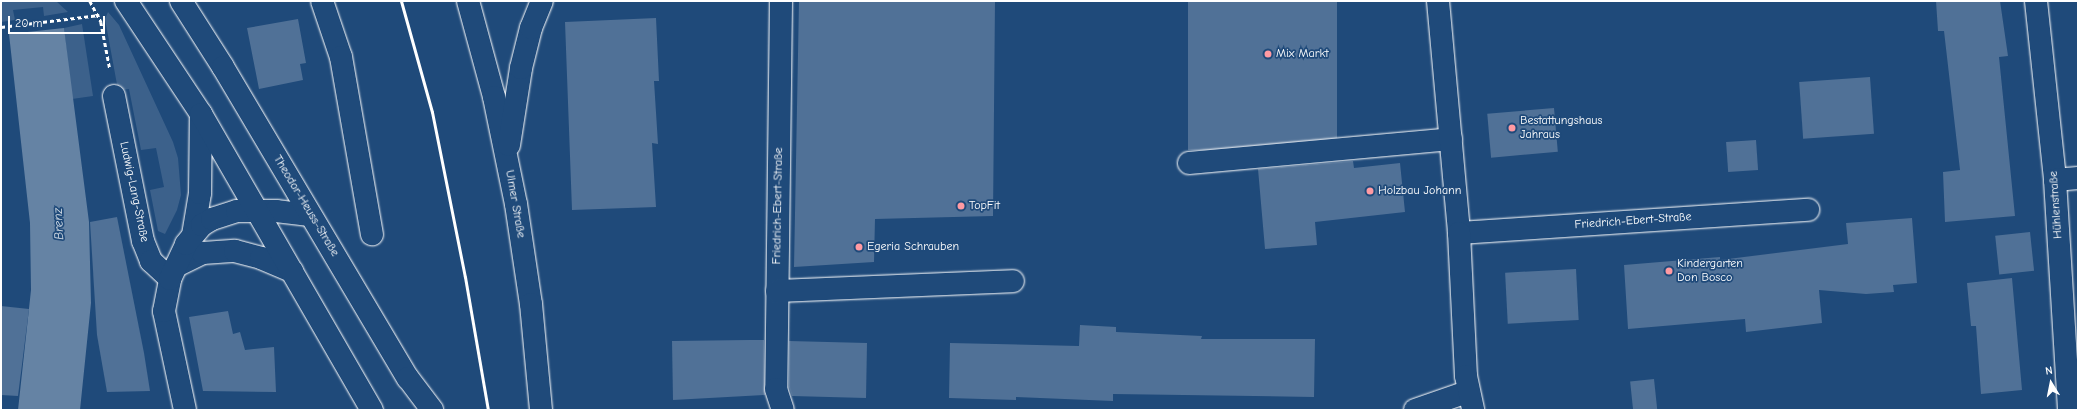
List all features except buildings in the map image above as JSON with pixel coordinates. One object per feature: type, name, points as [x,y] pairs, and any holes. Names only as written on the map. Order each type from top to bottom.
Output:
[{"type":"street","points":[[126,1],[201,114],[372,410]]},
{"type":"street","name":"Theodor-Heuss-Straße","points":[[181,1],[223,66],[408,378],[432,410]]},
{"type":"street","points":[[322,1],[341,57],[372,234]]},
{"type":"street","name":"Ulmer Straße","points":[[468,1],[507,160],[531,304],[541,410]]},
{"type":"street","points":[[507,160],[520,68],[531,28],[542,1]]},
{"type":"street","name":"Friedrich-Ebert-Straße","points":[[781,1],[776,389],[783,410]]},
{"type":"street","points":[[1417,410],[1464,397],[1459,233],[1438,1]]},
{"type":"street","name":"Hühlenstraße","points":[[2036,1],[2055,180],[2068,410]]},
{"type":"street","name":"Ludwig-Lang-Straße","points":[[114,96],[143,241],[151,261],[173,273]]},
{"type":"street","points":[[193,235],[200,193],[201,114]]},
{"type":"street","points":[[1189,163],[1451,139]]},
{"type":"street","points":[[2055,180],[2078,178]]},
{"type":"street","points":[[185,410],[164,323],[165,301],[173,273],[181,253],[193,235],[207,222],[224,214],[256,210],[310,215]]},
{"type":"street","name":"Friedrich-Ebert-Straße","points":[[1459,233],[1808,210]]},
{"type":"street","points":[[173,273],[203,253],[235,251],[261,258],[292,271]]},
{"type":"street","points":[[777,292],[1013,281]]},
{"type":"path","points":[[90,1],[99,15],[114,96]]},
{"type":"path","points":[[1,27],[99,15]]},
{"type":"shaded area","points":[[1,1],[56,1],[68,12],[44,16],[43,7],[13,10],[15,20],[1,22]]},
{"type":"shaded area","points":[[108,12],[119,25],[173,142],[178,158],[181,195],[177,210],[165,234],[158,231],[150,190],[164,187],[156,148],[141,150],[129,89],[118,90],[105,19]]},
{"type":"shaded area","points":[[82,24],[93,96],[72,99],[64,28]]},
{"type":"water","name":"Brenz","points":[[64,28],[89,222],[91,303],[80,410],[18,410],[31,290],[30,223],[9,34]]},
{"type":"railway","points":[[401,1],[432,112],[465,277],[488,410]]},
{"type":"place","name":"Mix Markt","points":[[1268,54]]},
{"type":"place","name":"Bestattungshaus Jahraus","points":[[1512,128]]},
{"type":"place","name":"Holzbau Johann","points":[[1370,191]]},
{"type":"place","name":"TopFit","points":[[961,206]]},
{"type":"place","name":"Egeria Schrauben","points":[[859,247]]},
{"type":"place","name":"Kindergarten Don Bosco","points":[[1669,271]]}]
